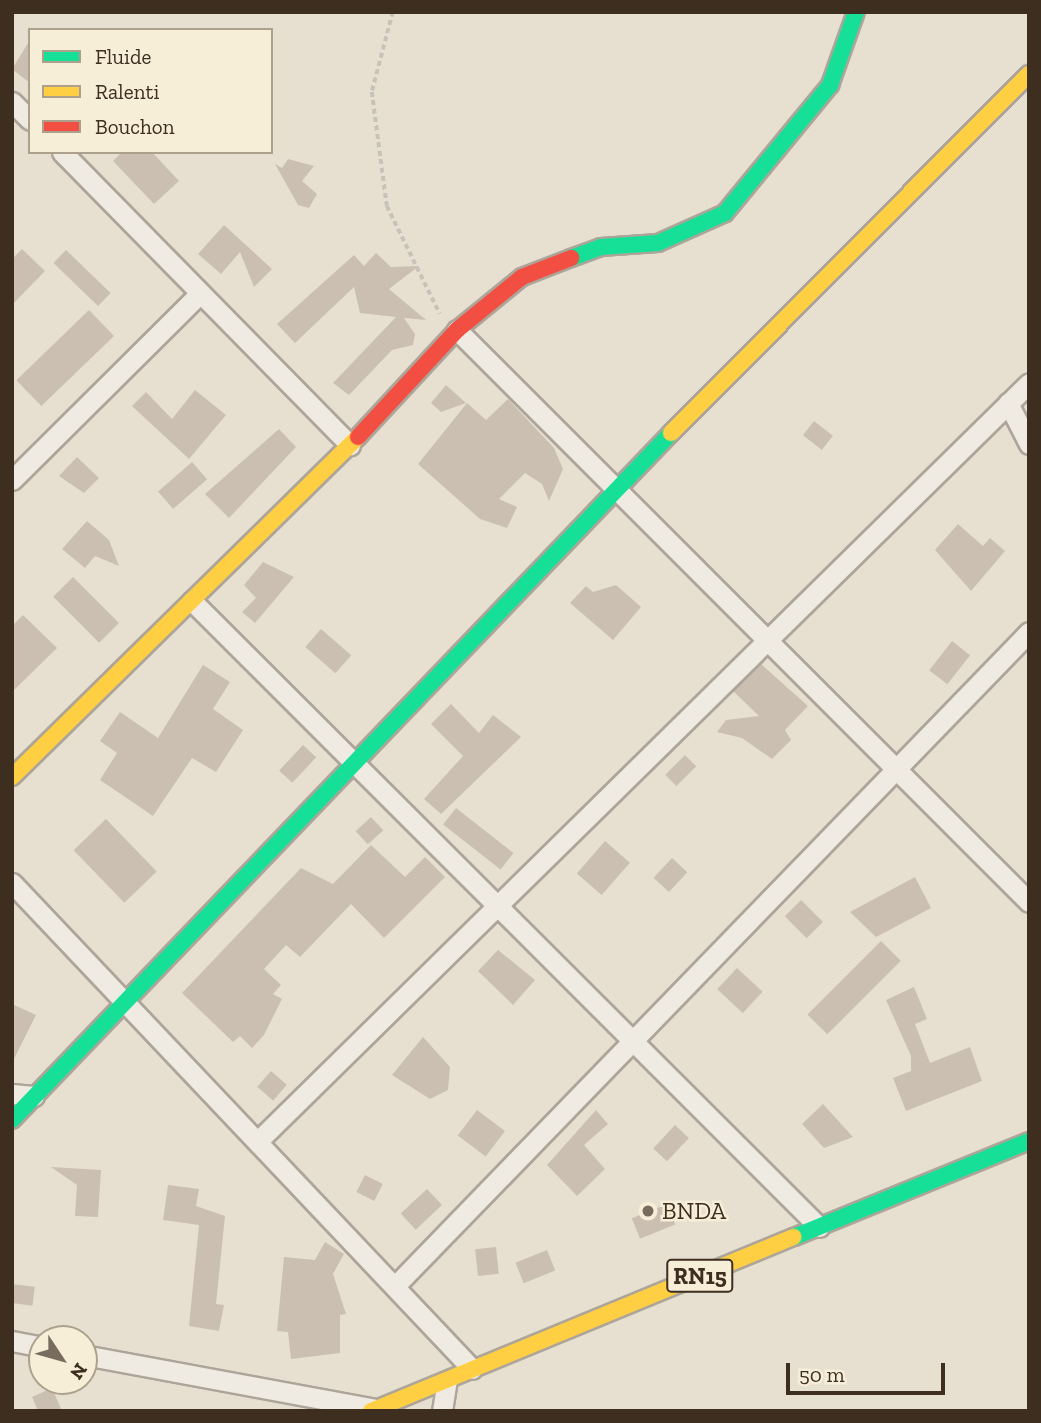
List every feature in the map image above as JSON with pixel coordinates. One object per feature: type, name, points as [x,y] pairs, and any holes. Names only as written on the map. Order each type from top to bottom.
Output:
[{"type":"street","points":[[12,777],[349,445],[457,330],[522,277],[601,247],[690,233],[725,213],[830,85],[856,12]]},
{"type":"street","points":[[12,1120],[125,1000],[356,764],[619,485],[1029,74]]},
{"type":"street","points":[[12,102],[28,118]]},
{"type":"street","points":[[64,154],[349,445]]},
{"type":"street","points":[[12,480],[200,293]]},
{"type":"street","points":[[457,330],[619,485],[1029,902]]},
{"type":"street","points":[[258,1141],[1029,383]]},
{"type":"street","points":[[1008,403],[1029,444]]},
{"type":"street","points":[[192,601],[819,1227]]},
{"type":"street","points":[[395,1286],[895,764],[1029,632]]},
{"type":"street","points":[[12,883],[472,1368]]},
{"type":"street","points":[[12,1094],[34,1096]]},
{"type":"street","name":"RN15","points":[[373,1410],[1029,1141]]},
{"type":"street","points":[[98,1357],[373,1410]]},
{"type":"street","points":[[442,1411],[447,1381]]},
{"type":"path","points":[[393,12],[372,92],[387,206],[442,316],[457,330]]},
{"type":"building","points":[[28,43],[28,81],[12,69]]},
{"type":"building","points":[[120,154],[154,154],[179,181],[154,204],[113,161]]},
{"type":"building","points":[[288,159],[314,166],[302,181],[317,194],[309,208],[298,205],[275,164],[282,168]]},
{"type":"building","points":[[224,225],[272,269],[254,287],[240,252],[221,274],[198,254]]},
{"type":"building","points":[[22,249],[45,271],[12,305],[12,259]]},
{"type":"building","points":[[66,250],[111,293],[98,306],[53,263]]},
{"type":"building","points":[[376,253],[391,267],[419,266],[389,289],[426,320],[404,318],[415,334],[413,345],[392,350],[349,395],[333,383],[396,317],[360,313],[354,287],[295,343],[277,324],[354,255],[364,266]]},
{"type":"building","points":[[89,310],[114,336],[41,406],[16,380]]},
{"type":"building","points":[[446,385],[466,403],[441,412],[431,403]]},
{"type":"building","points":[[195,390],[226,415],[189,459],[132,406],[146,392],[172,419]]},
{"type":"building","points":[[508,399],[554,448],[563,469],[549,501],[542,484],[525,473],[499,499],[517,507],[507,528],[480,519],[418,464],[467,403],[486,420]]},
{"type":"building","points":[[814,421],[833,436],[822,450],[803,435]]},
{"type":"building","points":[[279,429],[296,447],[229,518],[205,494]]},
{"type":"building","points":[[77,457],[99,478],[84,493],[59,476]]},
{"type":"building","points":[[192,462],[207,479],[173,509],[158,492]]},
{"type":"building","points":[[87,521],[109,540],[119,566],[95,556],[85,568],[62,549]]},
{"type":"building","points":[[958,524],[983,546],[990,538],[1005,551],[971,591],[935,550]]},
{"type":"building","points":[[263,562],[294,577],[255,623],[242,612],[256,598],[244,585]]},
{"type":"building","points":[[73,577],[119,623],[99,643],[53,597]]},
{"type":"building","points":[[616,585],[641,607],[613,640],[570,603],[586,586],[593,592]]},
{"type":"building","points":[[23,615],[57,648],[12,692],[12,626]]},
{"type":"building","points":[[321,629],[351,655],[335,673],[305,647]]},
{"type":"building","points":[[952,641],[970,655],[947,684],[929,670]]},
{"type":"building","points":[[761,664],[808,706],[785,730],[791,740],[772,759],[742,738],[717,732],[726,720],[759,716],[733,691]]},
{"type":"building","points":[[203,665],[230,682],[213,709],[243,730],[216,772],[192,758],[153,816],[100,780],[117,753],[100,741],[120,712],[158,738]]},
{"type":"building","points":[[451,704],[479,733],[493,715],[521,737],[441,814],[424,799],[463,756],[431,724]]},
{"type":"building","points":[[303,745],[316,757],[292,783],[279,771]]},
{"type":"building","points":[[685,755],[696,766],[677,786],[665,775]]},
{"type":"building","points":[[456,808],[514,853],[501,869],[443,825]]},
{"type":"building","points":[[371,817],[383,830],[368,844],[356,831]]},
{"type":"building","points":[[106,819],[157,872],[124,903],[74,850]]},
{"type":"building","points":[[605,841],[630,863],[602,895],[577,873]]},
{"type":"building","points":[[371,845],[405,877],[425,857],[445,877],[384,938],[351,904],[300,957],[286,945],[264,969],[281,985],[273,994],[282,999],[264,1035],[252,1048],[240,1036],[233,1042],[182,993],[301,868],[333,884]]},
{"type":"building","points":[[672,858],[687,872],[669,892],[654,878]]},
{"type":"building","points":[[915,877],[931,908],[876,937],[850,912]]},
{"type":"building","points":[[801,900],[823,922],[807,938],[785,916]]},
{"type":"building","points":[[881,941],[901,961],[827,1034],[807,1015]]},
{"type":"building","points":[[498,950],[535,980],[513,1005],[478,971]]},
{"type":"building","points":[[737,968],[763,992],[743,1013],[717,989]]},
{"type":"building","points":[[914,987],[927,1019],[915,1024],[930,1063],[970,1047],[982,1081],[906,1111],[893,1078],[911,1071],[911,1056],[886,1000]]},
{"type":"building","points":[[12,1004],[36,1015],[12,1063]]},
{"type":"building","points":[[423,1037],[450,1067],[448,1090],[430,1099],[392,1075]]},
{"type":"building","points":[[271,1071],[287,1085],[273,1101],[257,1087]]},
{"type":"building","points":[[823,1104],[853,1137],[824,1148],[802,1124]]},
{"type":"building","points":[[477,1110],[505,1131],[486,1157],[458,1136]]},
{"type":"building","points":[[596,1110],[608,1124],[584,1145],[605,1169],[577,1196],[547,1165]]},
{"type":"building","points":[[675,1125],[689,1138],[667,1161],[653,1148]]},
{"type":"building","points":[[51,1167],[101,1170],[98,1217],[75,1216],[77,1185]]},
{"type":"building","points":[[365,1175],[383,1184],[374,1201],[356,1192]]},
{"type":"building","points":[[168,1185],[199,1189],[196,1206],[225,1216],[216,1304],[224,1305],[219,1331],[189,1326],[199,1225],[163,1220]]},
{"type":"building","points":[[427,1189],[442,1205],[416,1230],[401,1214]]},
{"type":"building","points":[[667,1204],[675,1224],[640,1239],[632,1218]]},
{"type":"building","points":[[325,1242],[344,1254],[333,1274],[346,1314],[340,1315],[340,1353],[291,1359],[288,1332],[277,1331],[284,1257],[315,1260]]},
{"type":"building","points":[[496,1247],[499,1274],[478,1276],[475,1249]]},
{"type":"building","points":[[547,1250],[555,1270],[524,1283],[515,1263]]},
{"type":"building","points":[[12,1284],[35,1287],[33,1306],[12,1303]]},
{"type":"building","points":[[55,1395],[62,1411],[38,1411],[32,1397]]},
{"type":"traffic: fast","points":[[571,258],[601,247],[658,243],[725,213],[830,85],[856,12]]},
{"type":"traffic: fast","points":[[12,1120],[671,433]]},
{"type":"traffic: fast","points":[[794,1237],[1029,1141]]},
{"type":"traffic: slow","points":[[671,433],[1029,74]]},
{"type":"traffic: slow","points":[[12,777],[358,437]]},
{"type":"traffic: slow","points":[[371,1411],[794,1237]]},
{"type":"traffic: jam","points":[[358,437],[457,330],[522,277],[571,258]]},
{"type":"place","name":"BNDA","points":[[648,1211]]}]
